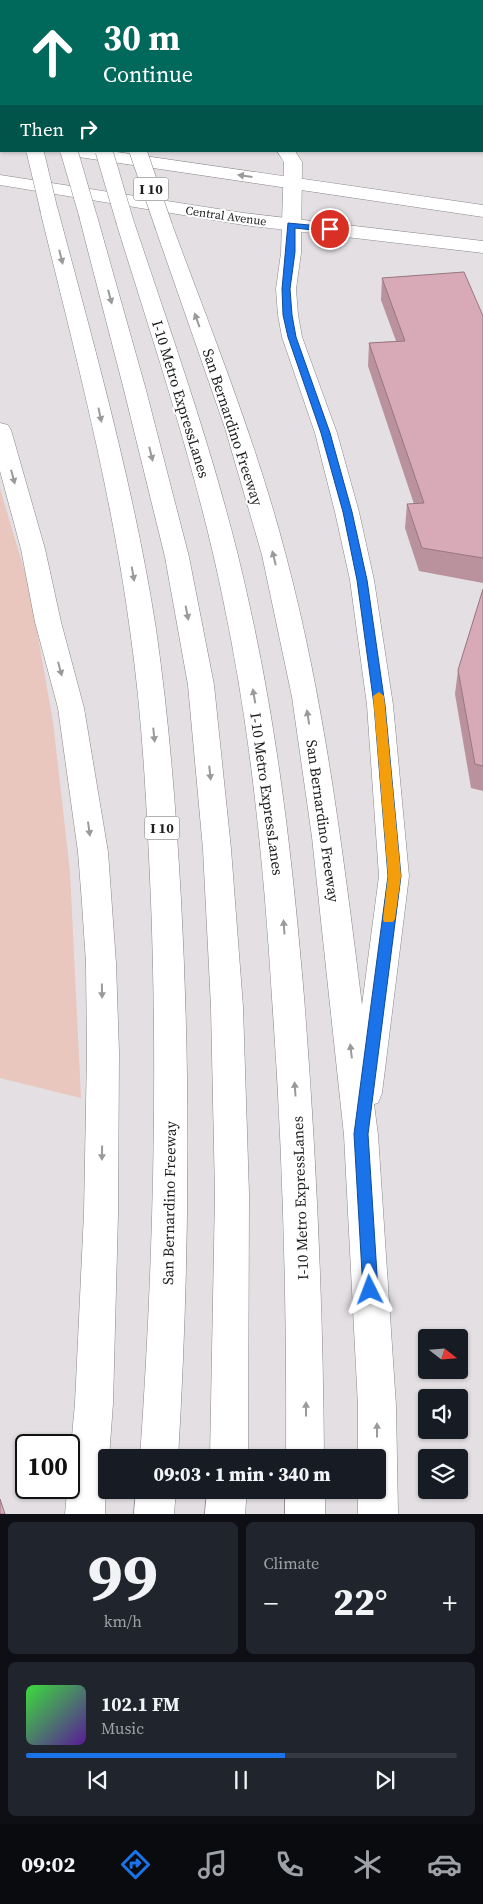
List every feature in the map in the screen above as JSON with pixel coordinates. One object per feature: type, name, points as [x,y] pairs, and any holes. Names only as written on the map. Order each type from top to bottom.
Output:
[{"type":"main road","name":"San Bernardino Freeway","points":[[35,152],[96,393],[124,522],[143,630],[159,775],[170,970],[171,1206],[158,1449]]},
{"type":"main road","points":[[71,152],[135,390],[177,557],[201,685],[217,849],[227,1007],[232,1194],[229,1449]]},
{"type":"main road","points":[[78,152],[483,211]]},
{"type":"main road","name":"I-10 Metro ExpressLanes","points":[[104,152],[208,487],[237,602],[261,738],[282,905],[297,1109],[306,1350],[305,1449]]},
{"type":"main road","name":"San Bernardino Freeway","points":[[138,152],[236,428],[274,555],[305,698],[326,837],[361,1134],[377,1406],[378,1514]]},
{"type":"main road","points":[[287,152],[292,162],[293,183],[291,252],[286,289],[288,315],[292,337],[328,442],[347,512],[362,580],[380,705],[394,876],[361,1134]]},
{"type":"main road","name":"Central Avenue","points":[[0,180],[244,220],[483,247]]},
{"type":"main road","points":[[0,430],[33,549],[48,622],[71,708],[93,852],[97,902],[101,963],[103,1052],[101,1214],[94,1403],[85,1514]]},
{"type":"main road","points":[[154,1514],[155,1499]]},
{"type":"main road","points":[[226,1514],[227,1499]]},
{"type":"main road","points":[[305,1499],[305,1514]]},
{"type":"shaded area","points":[[0,489],[29,586],[53,722],[70,872],[81,1098],[0,1078]]},
{"type":"building","points":[[464,272],[483,316],[483,558],[422,548],[407,504],[424,503],[369,343],[405,341],[382,278]]},
{"type":"building","points":[[483,589],[483,766],[475,764],[458,670]]},
{"type":"building","points":[[0,1499],[5,1514],[0,1514]]},
{"type":"slow traffic","points":[[379,696],[394,876],[389,919]]},
{"type":"route","points":[[330,229],[291,225],[291,252],[286,289],[292,337],[326,433],[347,512],[362,580],[380,705],[394,876],[361,1134],[370,1290]]}]
